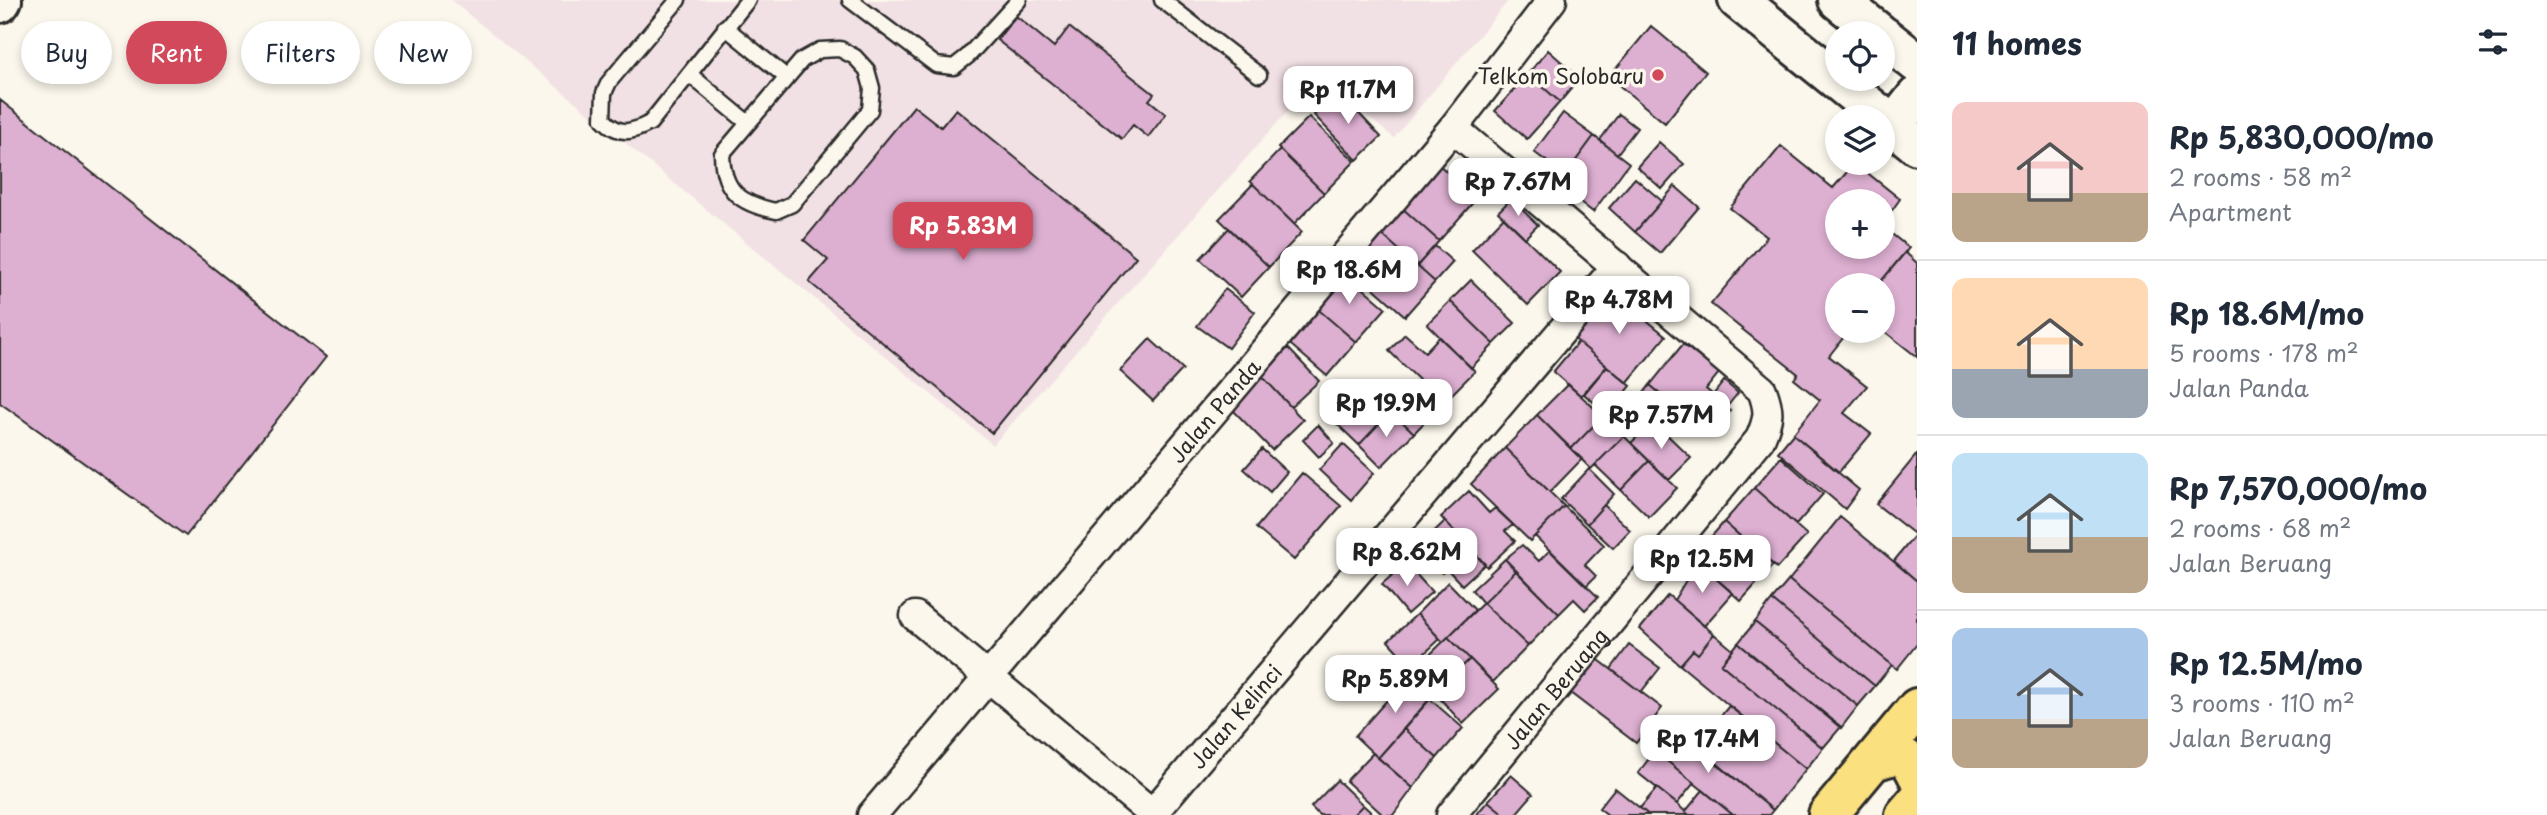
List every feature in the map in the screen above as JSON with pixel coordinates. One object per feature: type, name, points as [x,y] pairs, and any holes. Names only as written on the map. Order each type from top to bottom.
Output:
[{"type":"main road","points":[[1828,815],[1917,708]]},
{"type":"main road","points":[[1872,762],[1891,755],[1901,756],[1909,760],[1917,774]]},
{"type":"main road","points":[[1905,815],[1917,801]]},
{"type":"street","name":"Jalan Panda","points":[[872,815],[1453,128],[1552,0]]},
{"type":"street","points":[[1738,0],[1905,135],[1917,96]]},
{"type":"street","points":[[1838,0],[1864,21]]},
{"type":"street","points":[[1895,46],[1917,63]]},
{"type":"street","points":[[1453,128],[1618,266]]},
{"type":"street","name":"Jalan Beruang","points":[[1451,815],[1760,439],[1767,424],[1768,408],[1762,390],[1618,266]]},
{"type":"street","name":"Jalan Kelinci","points":[[1152,814],[1618,266]]},
{"type":"street","points":[[915,616],[1152,814]]},
{"type":"lane","points":[[678,0],[609,82],[604,93],[603,119],[612,128],[632,132],[650,123],[748,0]]},
{"type":"lane","points":[[850,0],[936,65],[954,68],[968,57],[1019,0]]},
{"type":"lane","points":[[1162,0],[1259,75]]},
{"type":"lane","points":[[725,27],[786,77]]},
{"type":"lane","points":[[840,48],[855,57],[867,70],[872,89],[870,110],[792,204],[776,211],[742,200],[731,190],[722,174],[722,155],[786,77],[802,60],[820,50],[840,48]]},
{"type":"lane","points":[[689,74],[748,123]]},
{"type":"shaded area","points":[[451,0],[1509,0],[1394,138],[1318,77],[993,445]]},
{"type":"building","points":[[1016,16],[1054,47],[1069,27],[1154,94],[1149,100],[1166,114],[1148,137],[1133,125],[1122,139],[997,40]]},
{"type":"building","name":"Telkom Solobaru","points":[[1651,26],[1706,72],[1665,123],[1609,77]]},
{"type":"building","points":[[1548,50],[1580,78],[1560,102],[1528,74]]},
{"type":"building","points":[[1528,74],[1560,102],[1527,139],[1495,111]]},
{"type":"building","points":[[1339,92],[1381,137],[1357,160],[1314,115]]},
{"type":"building","points":[[0,100],[326,357],[186,536],[0,403]]},
{"type":"building","points":[[914,106],[941,127],[956,109],[1136,257],[992,433],[809,282],[828,260],[804,240]]},
{"type":"building","points":[[1563,113],[1594,136],[1565,175],[1534,152]]},
{"type":"building","points":[[1619,114],[1637,128],[1617,154],[1600,140]]},
{"type":"building","points":[[1309,117],[1355,161],[1324,193],[1278,148]]},
{"type":"building","points":[[1594,136],[1629,163],[1593,212],[1558,185]]},
{"type":"building","points":[[1659,142],[1684,164],[1662,189],[1637,167]]},
{"type":"building","points":[[1781,146],[1833,188],[1844,175],[1870,175],[1888,189],[1825,189],[1825,259],[1895,259],[1895,237],[1909,248],[1888,273],[1825,273],[1825,343],[1839,343],[1829,356],[1867,386],[1844,413],[1871,434],[1839,472],[1793,434],[1820,400],[1794,379],[1798,374],[1711,304],[1767,237],[1730,208]]},
{"type":"building","points":[[1280,150],[1324,193],[1294,224],[1250,181]]},
{"type":"building","points":[[1438,164],[1477,198],[1439,241],[1401,207]]},
{"type":"building","points":[[1635,178],[1662,201],[1635,232],[1609,208]]},
{"type":"building","points":[[1253,184],[1302,232],[1269,267],[1219,219]]},
{"type":"building","points":[[1675,186],[1699,207],[1660,253],[1635,232]]},
{"type":"building","points":[[1511,199],[1538,225],[1525,238],[1498,212]]},
{"type":"building","points":[[1401,207],[1439,241],[1417,266],[1379,232]]},
{"type":"building","points":[[1504,217],[1560,272],[1528,305],[1472,250]]},
{"type":"building","points":[[1229,228],[1269,267],[1241,297],[1200,259]]},
{"type":"building","points":[[1379,232],[1435,282],[1405,316],[1349,266]]},
{"type":"building","points":[[1435,246],[1453,262],[1435,282],[1417,266]]},
{"type":"building","points":[[1905,252],[1917,263],[1917,357],[1895,340],[1895,273],[1888,273]]},
{"type":"building","points":[[1342,270],[1386,308],[1356,342],[1313,305]]},
{"type":"building","points":[[1471,280],[1515,323],[1494,344],[1450,301]]},
{"type":"building","points":[[1225,289],[1255,312],[1228,348],[1197,326]]},
{"type":"building","points":[[1610,290],[1666,336],[1627,383],[1571,336]]},
{"type":"building","points":[[1450,301],[1494,344],[1471,368],[1427,324]]},
{"type":"building","points":[[1313,305],[1356,342],[1327,376],[1284,339]]},
{"type":"building","points":[[1405,334],[1425,352],[1439,337],[1475,371],[1443,403],[1389,351]]},
{"type":"building","points":[[1150,339],[1183,369],[1153,401],[1120,371]]},
{"type":"building","points":[[1578,342],[1607,366],[1581,396],[1553,372]]},
{"type":"building","points":[[1683,344],[1719,373],[1706,389],[1713,395],[1724,381],[1738,393],[1726,408],[1730,411],[1711,435],[1650,385]]},
{"type":"building","points":[[1288,348],[1319,381],[1291,407],[1261,375]]},
{"type":"building","points":[[1607,366],[1631,386],[1608,414],[1584,394]]},
{"type":"building","points":[[1261,375],[1303,420],[1272,450],[1229,406]]},
{"type":"building","points":[[1420,381],[1443,403],[1414,433],[1391,411]]},
{"type":"building","points":[[1568,384],[1603,416],[1571,449],[1537,415]]},
{"type":"building","points":[[1650,385],[1674,405],[1664,417],[1640,398]]},
{"type":"building","points":[[1366,386],[1391,411],[1359,445],[1333,420]]},
{"type":"building","points":[[1391,411],[1414,433],[1381,467],[1359,445]]},
{"type":"building","points":[[1537,415],[1582,459],[1550,492],[1505,448]]},
{"type":"building","points":[[1603,416],[1624,436],[1591,469],[1571,449]]},
{"type":"building","points":[[1653,421],[1691,458],[1669,480],[1631,443]]},
{"type":"building","points":[[1318,425],[1334,443],[1319,457],[1303,440]]},
{"type":"building","points":[[1793,434],[1859,490],[1845,509],[1778,452]]},
{"type":"building","points":[[1624,436],[1649,461],[1621,490],[1595,465]]},
{"type":"building","points":[[1343,444],[1374,473],[1351,500],[1319,470]]},
{"type":"building","points":[[1505,448],[1564,506],[1530,541],[1471,484]]},
{"type":"building","points":[[1262,449],[1287,472],[1270,492],[1244,469]]},
{"type":"building","points":[[1917,454],[1917,536],[1876,504]]},
{"type":"building","points":[[1781,457],[1823,494],[1796,525],[1754,488]]},
{"type":"building","points":[[1649,461],[1677,488],[1649,517],[1621,490]]},
{"type":"building","points":[[1589,469],[1614,494],[1587,524],[1561,499]]},
{"type":"building","points":[[1302,473],[1341,506],[1294,560],[1256,528]]},
{"type":"building","points":[[1754,488],[1807,535],[1777,568],[1724,522]]},
{"type":"building","points":[[1469,491],[1489,513],[1495,508],[1513,525],[1505,531],[1515,541],[1487,567],[1441,517]]},
{"type":"building","points":[[1604,505],[1630,530],[1613,548],[1587,524]]},
{"type":"building","points":[[1564,506],[1604,545],[1585,565],[1596,576],[1586,586],[1535,536]]},
{"type":"building","points":[[1840,517],[1917,581],[1917,644],[1897,669],[1789,580]]},
{"type":"building","points":[[1445,521],[1470,548],[1442,573],[1418,547]]},
{"type":"building","points":[[1724,522],[1773,565],[1741,601],[1693,558]]},
{"type":"building","points":[[1915,535],[1917,536],[1917,581],[1894,561]]},
{"type":"building","points":[[1522,545],[1539,561],[1550,550],[1598,597],[1585,610],[1574,599],[1559,614],[1505,559]]},
{"type":"building","points":[[1470,548],[1485,564],[1462,585],[1447,569]]},
{"type":"building","points":[[1505,559],[1516,571],[1483,603],[1472,590]]},
{"type":"building","points":[[1697,562],[1733,593],[1704,626],[1674,600]]},
{"type":"building","points":[[1406,563],[1432,592],[1407,614],[1382,584]]},
{"type":"building","points":[[1516,571],[1559,614],[1528,646],[1483,603]]},
{"type":"building","points":[[1789,580],[1892,665],[1875,686],[1772,600]]},
{"type":"building","points":[[1448,582],[1475,610],[1443,642],[1417,614]]},
{"type":"building","points":[[1668,595],[1714,634],[1698,654],[1693,650],[1680,665],[1640,629]]},
{"type":"building","points":[[1772,600],[1875,686],[1858,706],[1755,622]]},
{"type":"building","points":[[1483,603],[1528,646],[1493,682],[1448,637]]},
{"type":"building","points":[[1417,614],[1440,639],[1411,666],[1388,641]]},
{"type":"building","points":[[1755,622],[1858,706],[1841,728],[1738,643]]},
{"type":"building","points":[[1714,634],[1733,650],[1721,664],[1823,748],[1806,769],[1680,665],[1693,650],[1698,654]]},
{"type":"building","points":[[1448,637],[1470,659],[1435,693],[1413,671]]},
{"type":"building","points":[[1738,643],[1841,727],[1823,748],[1721,664]]},
{"type":"building","points":[[1629,645],[1660,668],[1641,692],[1611,669]]},
{"type":"building","points":[[1591,654],[1662,708],[1636,743],[1565,689]]},
{"type":"building","points":[[1470,659],[1499,689],[1463,724],[1435,693]]},
{"type":"building","points":[[1413,671],[1435,693],[1378,758],[1355,736]]},
{"type":"building","points":[[1430,699],[1463,728],[1437,758],[1404,729]]},
{"type":"building","points":[[1729,706],[1806,769],[1773,810],[1696,746]]},
{"type":"building","points":[[1669,725],[1773,810],[1769,815],[1733,815],[1655,751],[1651,747]]},
{"type":"building","points":[[1404,729],[1437,758],[1413,788],[1378,758]]},
{"type":"building","points":[[1655,751],[1694,783],[1677,804],[1638,773]]},
{"type":"building","points":[[1373,753],[1413,788],[1393,815],[1383,815],[1346,781]]},
{"type":"building","points":[[1511,775],[1533,794],[1515,815],[1505,815],[1488,801]]},
{"type":"building","points":[[1337,780],[1363,805],[1353,815],[1319,815],[1311,807]]},
{"type":"building","points":[[1615,788],[1649,815],[1608,815],[1599,808]]},
{"type":"building","points":[[1657,788],[1689,815],[1649,815],[1640,808]]},
{"type":"building","points":[[1703,790],[1733,815],[1689,815],[1685,812]]},
{"type":"building","points":[[1488,801],[1505,815],[1476,815]]},
{"type":"building","points":[[1363,805],[1374,815],[1353,815]]},
{"type":"place","name":"Telkom Solobaru","points":[[1658,75]]}]
